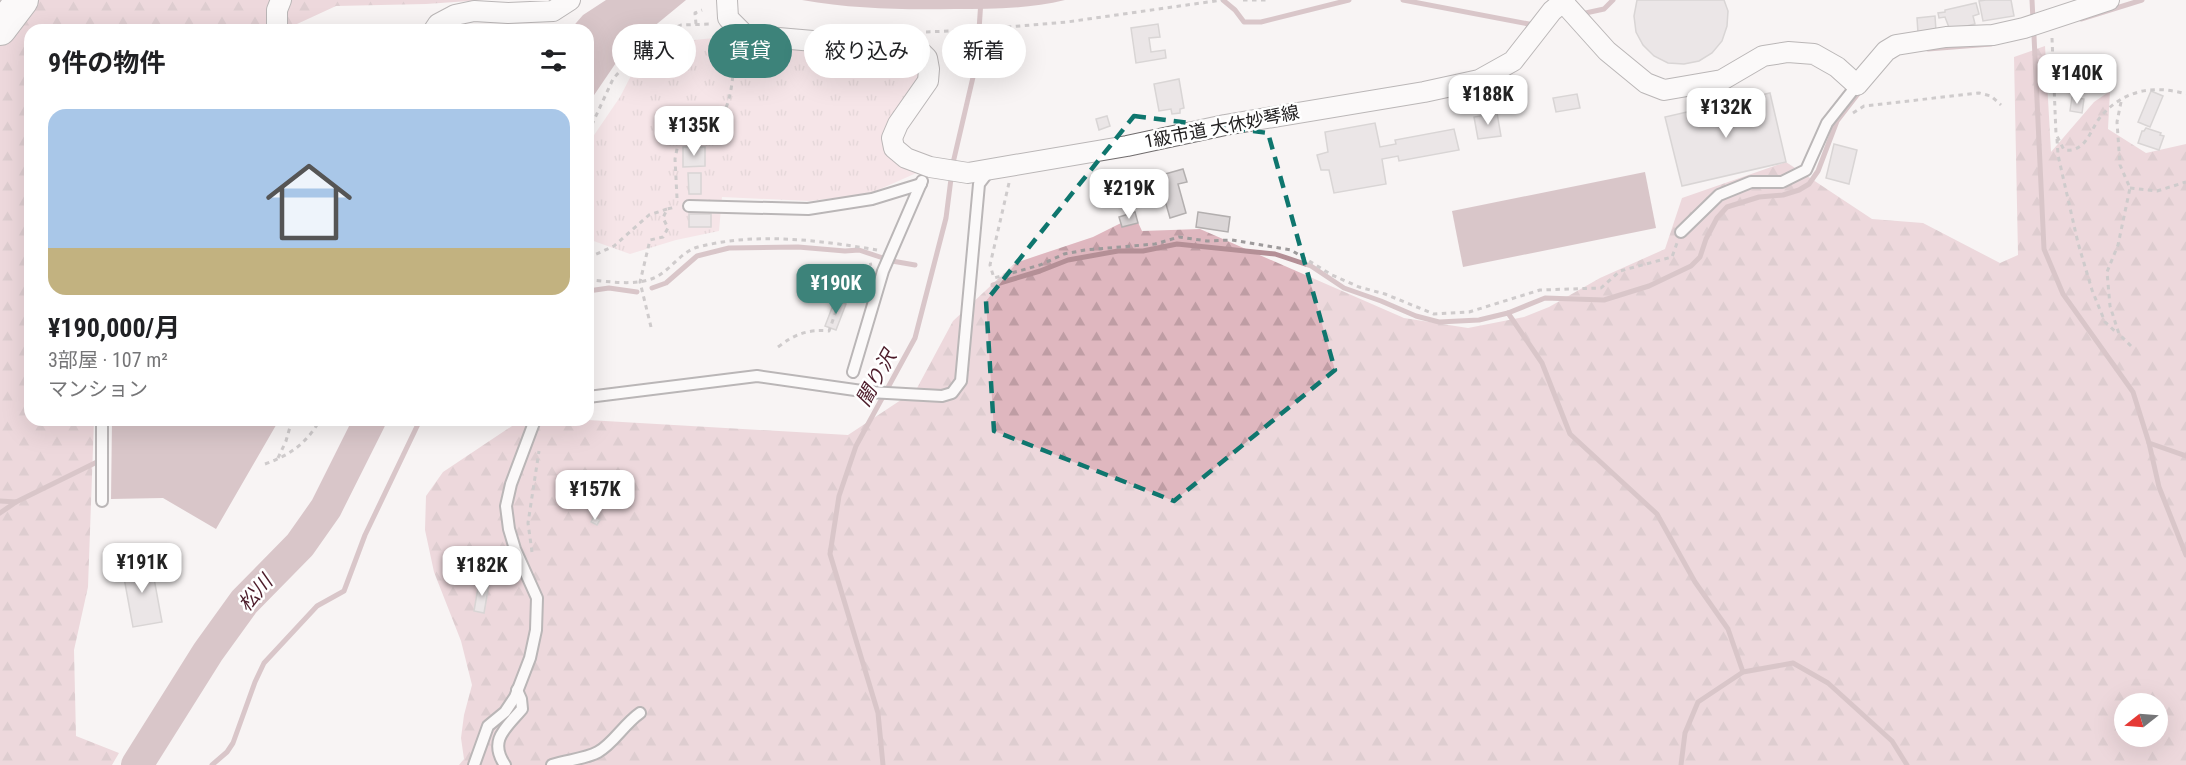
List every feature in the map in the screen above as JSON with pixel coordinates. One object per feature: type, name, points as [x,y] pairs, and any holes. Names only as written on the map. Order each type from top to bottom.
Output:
[{"type":"main road","points":[[0,29],[22,0]]},
{"type":"street","points":[[277,24],[277,10],[281,0]]},
{"type":"street","points":[[438,24],[455,15],[474,11],[508,13],[553,11],[570,0]]},
{"type":"street","points":[[1562,6],[1628,69],[1646,83],[1664,90],[1722,80],[1763,56],[1788,52],[1814,54],[1837,67],[1857,85],[1886,51],[1896,45],[1946,37],[1993,35],[2024,28],[2109,0]]},
{"type":"street","name":"1級市道 大休妙琴線","points":[[722,14],[745,35],[836,43],[907,45],[918,50],[927,58],[928,81],[898,124],[892,138],[894,148],[931,174],[968,173],[1017,165],[1127,146],[1225,125],[1424,92],[1479,80],[1513,61],[1562,6]]},
{"type":"lane","points":[[1681,231],[1719,195],[1751,182],[1782,182],[1806,170],[1827,123],[1857,85]]},
{"type":"lane","points":[[594,396],[757,376],[869,392],[942,396],[952,393],[961,381],[979,184],[991,169]]},
{"type":"lane","points":[[689,206],[808,209],[872,199],[931,174]]},
{"type":"lane","points":[[853,372],[883,271],[931,174]]},
{"type":"lane","points":[[102,426],[102,501]]},
{"type":"lane","points":[[474,765],[488,726],[505,712],[517,690],[530,658],[536,630],[537,598],[515,549],[506,506],[511,484],[533,426]]},
{"type":"lane","points":[[505,765],[498,753],[499,740],[504,728],[522,709],[517,690]]},
{"type":"lane","points":[[552,765],[598,753],[612,742],[627,722],[640,713]]},
{"type":"path","points":[[1026,25],[1067,22],[1222,0]]},
{"type":"path","points":[[1243,0],[1267,0]]},
{"type":"path","points":[[702,10],[695,13],[696,24],[722,14]]},
{"type":"path","points":[[2047,20],[2058,155],[2078,243],[2092,290],[2105,322],[2132,347]]},
{"type":"path","points":[[594,120],[614,78]]},
{"type":"path","points":[[677,207],[675,159],[679,139],[725,111],[732,78]]},
{"type":"path","points":[[2056,134],[2064,150],[2075,149],[2086,141],[2102,114],[2121,100],[2146,89],[2166,88],[2186,94]]},
{"type":"path","points":[[1853,113],[1864,106],[1979,93],[1991,96],[2001,105]]},
{"type":"path","points":[[2119,334],[2110,306],[2107,272],[2118,245],[2130,188],[2120,165],[2117,122],[2121,100]]},
{"type":"path","points":[[1017,165],[1009,183],[990,265],[994,278],[1040,265],[1064,254],[1085,250],[1155,244],[1179,237],[1207,241],[1232,240],[1291,250],[1332,275],[1434,314],[1468,312],[1540,290],[1601,288],[1620,271],[1672,258],[1681,231]]},
{"type":"path","points":[[2130,188],[2157,191],[2186,182]]},
{"type":"path","points":[[594,255],[614,246],[649,215],[666,209],[689,206]]},
{"type":"path","points":[[651,327],[640,282],[650,240],[663,237],[668,228],[663,218],[666,209]]},
{"type":"path","points":[[594,280],[640,282],[659,276],[694,248],[741,239],[810,240],[891,253]]},
{"type":"path","points":[[778,347],[802,332],[829,331],[845,289],[860,269],[867,265],[878,264],[883,271]]},
{"type":"path","points":[[277,460],[290,426]]},
{"type":"path","points":[[264,464],[287,456],[312,433],[316,426]]},
{"type":"path","points":[[533,560],[528,523],[540,450],[534,454]]},
{"type":"highlighted area","points":[[1134,116],[1268,133],[1335,370],[1174,501],[994,431],[986,301]]},
{"type":"green space","points":[[0,0],[484,0],[336,6],[297,24],[24,24],[24,426],[94,426],[88,587],[74,650],[76,736],[119,753],[112,765],[0,765]]},
{"type":"green space","points":[[792,38],[804,39],[804,78],[924,78],[892,138],[930,167],[869,194],[809,201],[722,197],[719,231],[676,240],[630,254],[594,241],[594,135],[630,78],[696,78],[696,40],[708,39],[708,78],[792,78]]},
{"type":"green space","points":[[2045,46],[2051,152],[2094,102],[2110,91],[2108,129],[2146,153],[2186,144],[2186,765],[459,765],[464,759],[461,738],[472,685],[461,641],[434,572],[425,530],[426,496],[443,472],[512,426],[594,426],[594,420],[848,435],[916,390],[953,321],[1015,263],[1093,237],[1135,216],[1142,231],[1200,229],[1404,318],[1468,328],[1524,317],[1549,307],[1600,278],[1665,249],[1682,198],[1786,162],[1872,219],[1923,223],[2000,263],[2018,255],[2014,57]]},
{"type":"shaded area","points":[[606,0],[686,0],[657,24],[612,24],[612,69],[594,95],[594,24],[575,24],[583,15]]},
{"type":"shaded area","points":[[802,0],[1065,0],[1010,8],[917,9],[859,7]]},
{"type":"shaded area","points":[[1645,172],[1656,228],[1463,267],[1452,211]]},
{"type":"shaded area","points":[[112,426],[276,426],[216,529],[163,498],[111,499]]},
{"type":"building","points":[[1637,0],[1724,0],[1728,11],[1727,26],[1722,41],[1712,53],[1699,61],[1684,64],[1668,63],[1654,56],[1643,45],[1636,32],[1634,16]]},
{"type":"building","points":[[2011,0],[2014,16],[1983,21],[1979,1]]},
{"type":"building","points":[[1976,3],[1979,14],[1973,16],[1975,24],[1950,30],[1945,17],[1939,18],[1938,13],[1945,12],[1945,10]]},
{"type":"building","points":[[1935,16],[1936,31],[1918,33],[1917,18]]},
{"type":"building","points":[[1158,24],[1160,37],[1149,38],[1151,52],[1165,50],[1166,58],[1136,63],[1131,28]]},
{"type":"building","points":[[2081,64],[2092,64],[2093,88],[2064,89],[2063,69],[2082,68]]},
{"type":"building","points":[[1179,79],[1184,108],[1180,109],[1180,113],[1172,114],[1171,109],[1159,111],[1154,84]]},
{"type":"building","points":[[2151,91],[2163,96],[2150,127],[2138,122]]},
{"type":"building","points":[[1770,93],[1786,162],[1682,186],[1665,117]]},
{"type":"building","points":[[1577,94],[1580,108],[1556,112],[1553,98]]},
{"type":"building","points":[[2072,97],[2084,99],[2082,113],[2070,111]]},
{"type":"building","points":[[1497,113],[1501,136],[1478,139],[1474,117]]},
{"type":"building","points":[[1107,116],[1110,126],[1099,130],[1096,119]]},
{"type":"building","points":[[1375,123],[1380,147],[1396,144],[1395,140],[1454,129],[1459,150],[1399,161],[1398,156],[1382,159],[1386,184],[1334,193],[1329,170],[1321,170],[1317,155],[1328,152],[1325,132]]},
{"type":"building","points":[[2146,128],[2164,136],[2159,150],[2138,143],[2142,131]]},
{"type":"building","points":[[1834,144],[1857,150],[1849,184],[1826,178]]},
{"type":"building","points":[[683,147],[705,147],[705,166],[683,167]]},
{"type":"building","points":[[1183,169],[1187,182],[1178,184],[1186,213],[1170,218],[1158,176]]},
{"type":"building","points":[[688,173],[701,173],[701,194],[689,194]]},
{"type":"building","points":[[1135,212],[1138,223],[1122,227],[1119,217]]},
{"type":"building","points":[[1198,212],[1230,217],[1228,232],[1196,227]]},
{"type":"building","points":[[689,214],[711,214],[711,227],[689,227]]},
{"type":"building","points":[[835,300],[846,304],[836,330],[825,326]]},
{"type":"building","points":[[594,516],[600,520],[597,525],[591,522]]},
{"type":"building","points":[[151,562],[162,622],[133,627],[122,567]]},
{"type":"building","points":[[479,582],[489,584],[484,613],[474,611]]},
{"type":"waterway","name":"闇り沢","points":[[883,765],[878,713],[830,554],[839,496],[856,446],[915,338],[946,218],[953,163],[977,60],[981,0]]},
{"type":"waterway","points":[[1223,0],[1244,22],[1261,22],[1349,0]]},
{"type":"waterway","points":[[1403,0],[1534,25]]},
{"type":"waterway","points":[[1581,14],[1604,9],[1613,0]]},
{"type":"waterway","points":[[2032,0],[2033,20]]},
{"type":"waterway","points":[[2081,19],[2142,0]]},
{"type":"waterway","points":[[2034,36],[2044,249],[2063,294],[2133,392],[2149,443],[2186,456]]},
{"type":"waterway","points":[[1928,49],[1991,44]]},
{"type":"waterway","points":[[993,285],[1068,260],[1118,251],[1143,251],[1177,244],[1275,254],[1311,266],[1344,288],[1416,316],[1439,322],[1479,320],[1508,313],[1545,298],[1604,300],[1649,286],[1691,266],[1700,257],[1717,218],[1727,207],[1759,197],[1783,195],[1809,184],[1818,171],[1837,121],[1861,90]]},
{"type":"waterway","points":[[652,288],[666,283],[697,256],[729,248],[798,247],[859,250],[883,258]]},
{"type":"waterway","points":[[892,261],[915,265]]},
{"type":"waterway","points":[[594,290],[609,288],[637,292]]},
{"type":"waterway","points":[[1508,313],[1542,363],[1570,434],[1657,514],[1695,582],[1728,629],[1743,672]]},
{"type":"waterway","name":"松川","points":[[137,765],[208,652],[244,602],[300,545],[326,508],[367,426]]},
{"type":"waterway","points":[[212,765],[227,752],[233,743],[264,663],[317,606],[344,591],[365,535],[417,426]]},
{"type":"waterway","points":[[2149,443],[2159,487],[2186,555]]},
{"type":"waterway","points":[[0,513],[16,502],[99,461]]},
{"type":"waterway","points":[[0,501],[16,502]]},
{"type":"waterway","points":[[1681,765],[1685,733],[1698,702],[1743,672],[1793,663],[1828,683],[1892,741],[1907,765]]}]
